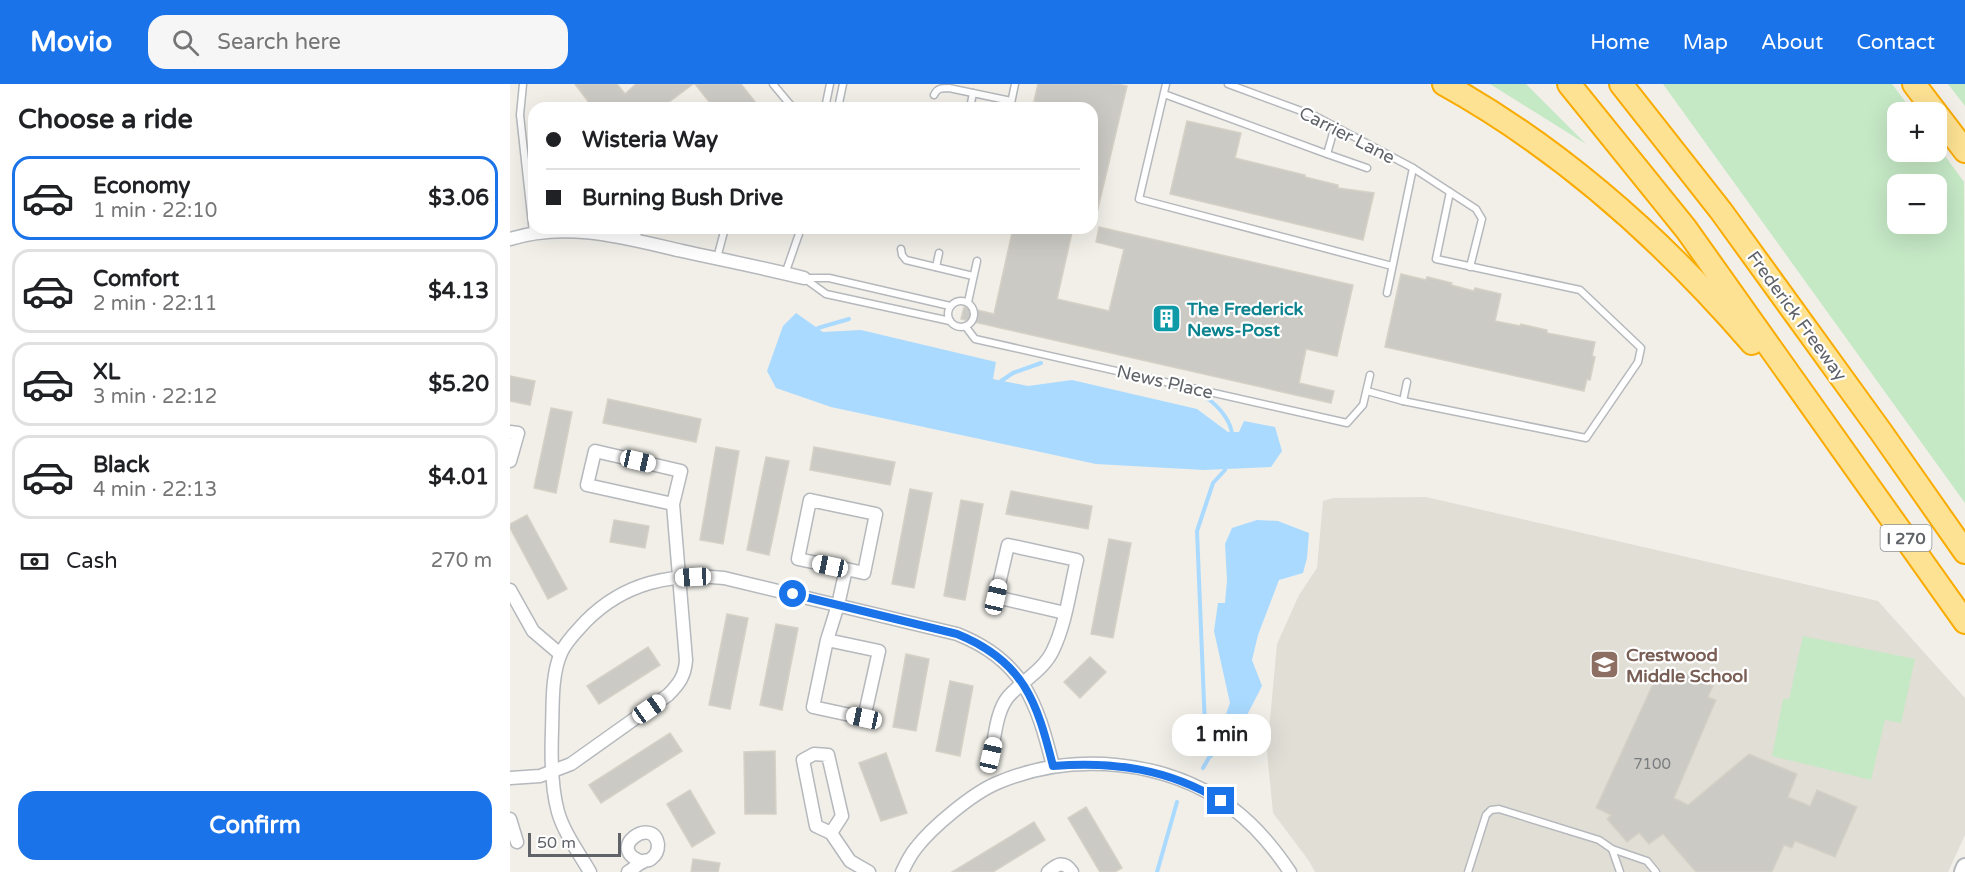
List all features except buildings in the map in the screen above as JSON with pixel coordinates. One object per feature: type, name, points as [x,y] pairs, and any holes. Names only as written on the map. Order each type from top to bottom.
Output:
[{"type":"highway","points":[[1444,84],[1524,132],[1579,173],[1631,218],[1679,262],[1729,316],[1847,453]]},
{"type":"highway","points":[[1569,84],[1686,229],[1847,453]]},
{"type":"highway","name":"Frederick Freeway","points":[[1621,84],[1721,211],[1965,552]]},
{"type":"highway","points":[[1914,84],[1965,151]]},
{"type":"highway","name":"I 270","points":[[1847,453],[1965,622]]},
{"type":"main road","points":[[1963,872],[1965,867]]},
{"type":"street","points":[[510,239],[529,234]]},
{"type":"street","points":[[637,234],[717,259],[804,278]]},
{"type":"street","points":[[510,432],[518,434],[510,461]]},
{"type":"street","points":[[510,778],[540,777],[571,764],[668,695],[680,682],[685,672],[686,660],[673,504],[681,471],[595,451],[587,485],[673,504]]},
{"type":"street","points":[[810,500],[876,514],[864,573],[846,569],[798,559],[810,500]]},
{"type":"street","points":[[991,755],[1001,711],[1007,699],[1042,666],[1052,652],[1065,613],[1077,560],[1008,544],[996,597],[1065,613]]},
{"type":"street","points":[[827,640],[879,651],[864,718],[813,707],[827,640],[846,569]]},
{"type":"street","points":[[590,872],[562,824],[557,809],[553,772],[553,699],[561,654],[570,639],[597,611],[617,596],[637,586],[657,581],[706,576],[724,578],[957,634],[974,641],[1014,670],[1023,683],[1038,711],[1053,766]]},
{"type":"street","points":[[510,590],[534,631],[561,654]]},
{"type":"street","points":[[831,833],[842,816],[828,755],[814,754],[803,760],[816,826],[831,833],[848,867],[869,872]]},
{"type":"street","points":[[902,872],[915,849],[956,810],[996,783],[1053,766],[1090,763],[1128,766],[1179,780],[1209,794],[1232,808],[1258,831],[1277,852],[1290,872]]},
{"type":"street","points":[[510,819],[517,842]]},
{"type":"street","points":[[1048,872],[1056,865],[1062,864],[1071,872]]},
{"type":"lane","points":[[523,84],[520,115],[528,173]]},
{"type":"lane","points":[[773,84],[788,102]]},
{"type":"lane","points":[[826,102],[830,84]]},
{"type":"lane","points":[[839,102],[843,84]]},
{"type":"lane","points":[[1012,102],[1015,84]]},
{"type":"lane","points":[[1166,84],[1139,199],[1392,266]]},
{"type":"lane","name":"Carrier Lane","points":[[1228,84],[1315,116],[1413,168],[1387,293]]},
{"type":"lane","points":[[934,95],[942,88],[973,93],[1002,102]]},
{"type":"lane","points":[[971,102],[973,93]]},
{"type":"lane","points":[[1164,94],[1367,168]]},
{"type":"lane","points":[[1328,154],[1335,126]]},
{"type":"lane","points":[[1413,168],[1476,208],[1482,219],[1470,267]]},
{"type":"lane","points":[[1370,375],[1366,391],[1586,438],[1638,362],[1641,348],[1580,290],[1436,259],[1450,192]]},
{"type":"lane","points":[[717,259],[723,234]]},
{"type":"lane","points":[[786,274],[799,234]]},
{"type":"lane","points":[[901,249],[906,260],[973,276]]},
{"type":"lane","points":[[936,267],[939,253]]},
{"type":"lane","points":[[968,302],[956,302],[948,310],[950,321],[954,326],[966,327],[971,324],[975,312],[968,302],[976,261]]},
{"type":"lane","points":[[804,278],[829,278],[951,306]]},
{"type":"lane","points":[[804,278],[826,294],[950,321]]},
{"type":"lane","name":"News Place","points":[[966,327],[975,339],[1347,423],[1364,405],[1366,391]]},
{"type":"lane","points":[[1403,400],[1407,382]]},
{"type":"lane","points":[[1468,872],[1486,815],[1491,810],[1499,809],[1599,840],[1612,849],[1647,861],[1656,872]]},
{"type":"lane","points":[[1612,849],[1620,872]]},
{"type":"shaded area","name":"Crestwood Middle School","points":[[1426,497],[1878,601],[1965,698],[1965,835],[1948,872],[1315,872],[1273,813],[1267,752],[1277,644],[1299,595],[1317,568],[1323,501],[1333,498]]},
{"type":"green space","points":[[1490,84],[1526,84],[1586,144]]},
{"type":"green space","points":[[1663,84],[1892,84],[1906,102],[1887,102],[1887,162],[1947,162],[1947,159],[1964,182],[1965,503]]},
{"type":"green space","points":[[1948,84],[1965,84],[1965,106]]},
{"type":"green space","points":[[1803,636],[1915,659],[1901,723],[1885,720],[1871,780],[1772,756],[1783,699],[1789,699]]},
{"type":"water","points":[[796,313],[823,332],[861,330],[996,362],[993,379],[1028,386],[1072,380],[1197,409],[1228,432],[1239,432],[1244,421],[1275,427],[1282,451],[1271,467],[1204,470],[1096,464],[831,407],[776,388],[767,371],[783,326]]},
{"type":"water","points":[[1257,520],[1278,521],[1309,533],[1307,558],[1303,573],[1279,580],[1258,635],[1252,660],[1262,686],[1243,723],[1233,732],[1225,730],[1225,717],[1230,703],[1214,631],[1218,603],[1225,603],[1227,580],[1225,544],[1232,528]]},
{"type":"waterway","points":[[818,328],[849,319]]},
{"type":"waterway","points":[[1001,381],[1013,373],[1041,363]]},
{"type":"waterway","points":[[1207,398],[1224,414],[1230,425],[1232,436]]},
{"type":"waterway","points":[[1211,756],[1205,727],[1197,531],[1213,483],[1226,466]]},
{"type":"waterway","points":[[1203,768],[1225,730]]},
{"type":"waterway","points":[[1157,872],[1177,802]]},
{"type":"place","name":"The Frederick News-Post","points":[[1166,319]]},
{"type":"place","name":"Crestwood Middle School","points":[[1605,665]]},
{"type":"route","points":[[793,594],[957,634],[974,641],[996,655],[1014,670],[1038,711],[1053,766],[1090,763],[1128,766],[1179,780],[1221,801]]}]
